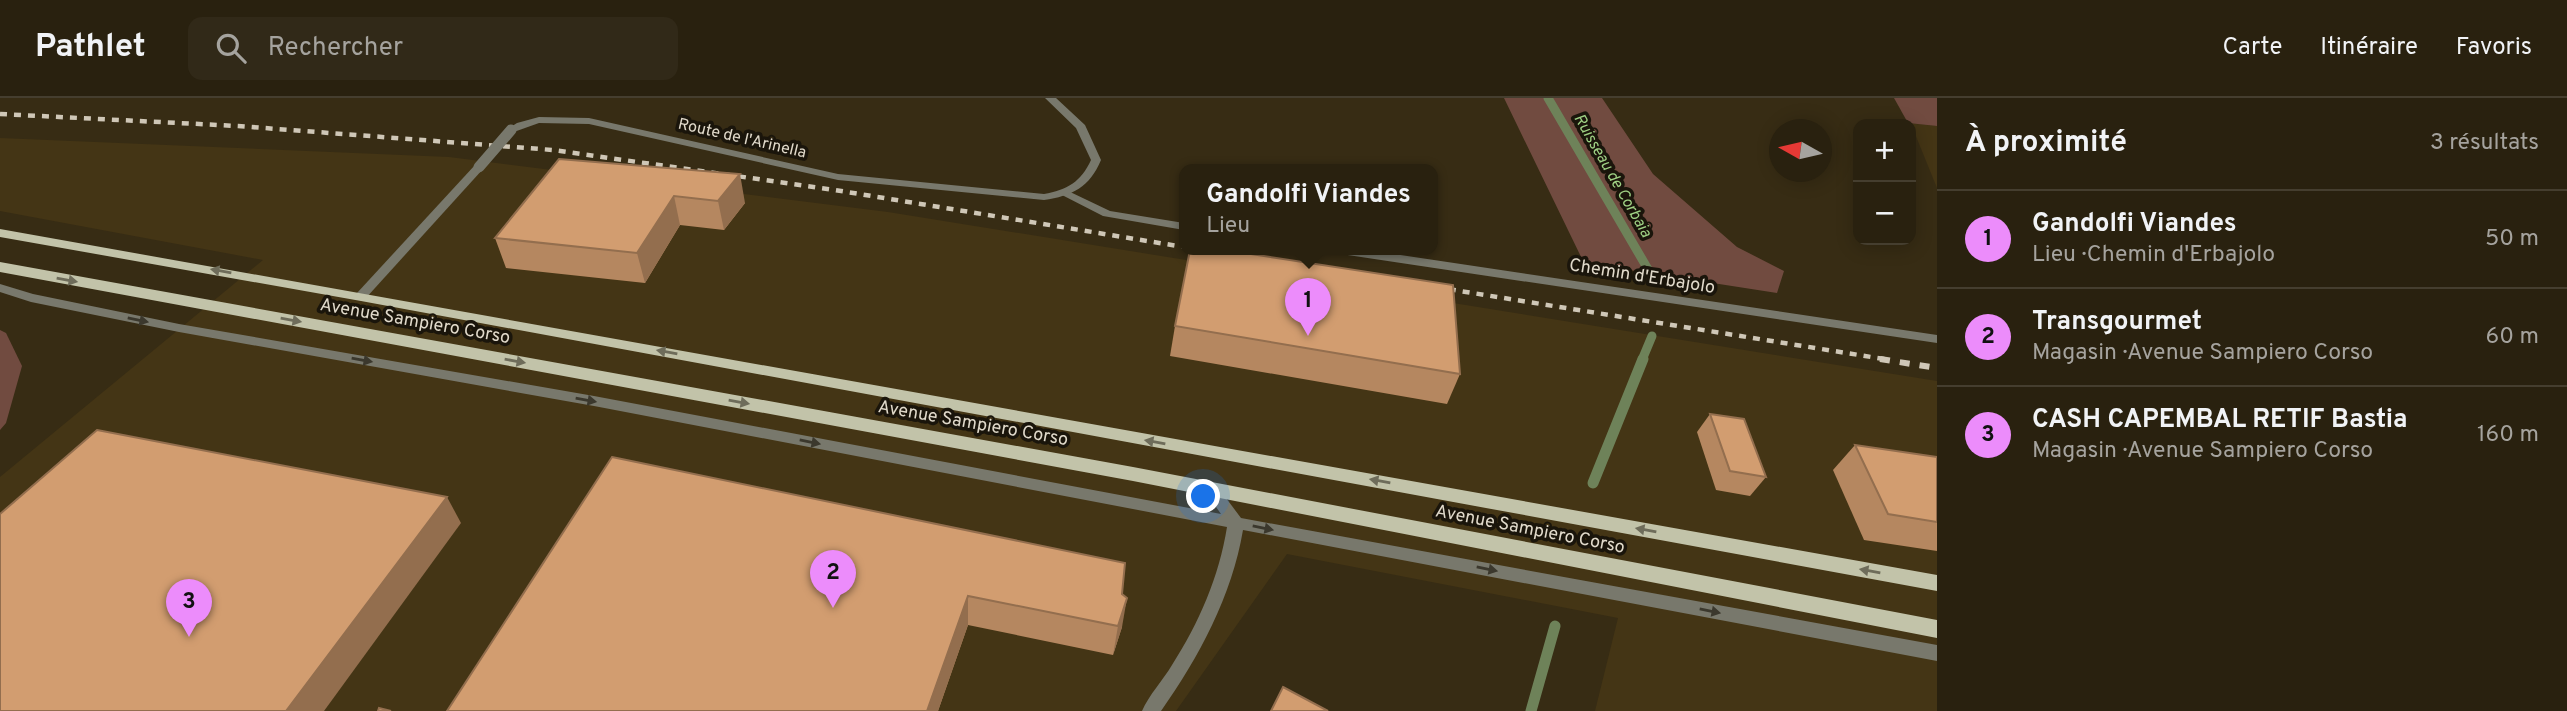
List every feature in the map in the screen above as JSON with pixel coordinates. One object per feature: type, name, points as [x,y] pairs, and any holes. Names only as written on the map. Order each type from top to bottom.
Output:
[{"type":"main road","name":"Avenue Sampiero Corso","points":[[0,233],[361,296],[1937,583]]},
{"type":"main road","name":"Avenue Sampiero Corso","points":[[0,267],[1212,490],[1937,629]]},
{"type":"street","points":[[1050,98],[1082,127],[1096,160],[1089,178],[1066,193],[1107,214],[1179,226]]},
{"type":"street","name":"Route de l'Arinella","points":[[361,296],[511,130],[537,120],[554,118],[589,121],[838,177],[1032,196],[1066,193]]},
{"type":"street","name":"Chemin d'Erbajolo","points":[[1374,255],[1937,339]]},
{"type":"street","points":[[0,288],[31,298],[179,328],[607,403],[1937,653]]},
{"type":"street","points":[[1212,490],[1236,523]]},
{"type":"street","points":[[1151,711],[1170,686],[1215,602],[1236,523]]},
{"type":"shaded area","points":[[1504,98],[1602,98],[1653,174],[1737,247],[1784,271],[1777,293],[1584,263]]},
{"type":"shaded area","points":[[1894,98],[1937,98],[1937,126],[1916,124],[1916,119],[1906,119]]},
{"type":"shaded area","points":[[1916,124],[1937,126],[1937,188],[1916,136]]},
{"type":"shaded area","points":[[0,138],[449,157],[888,212],[1937,381],[1937,711],[1595,711],[1618,618],[1287,554],[1176,711],[0,711],[0,477],[263,260],[0,211]]},
{"type":"shaded area","points":[[0,330],[6,333],[22,366],[6,423],[0,430]]},
{"type":"building","points":[[559,159],[740,174],[718,201],[674,196],[637,253],[495,238]]},
{"type":"building","points":[[1189,255],[1258,255],[1453,285],[1460,374],[1175,326]]},
{"type":"building","points":[[1710,414],[1744,419],[1766,477],[1730,471]]},
{"type":"building","points":[[97,430],[447,497],[286,711],[0,711],[0,514]]},
{"type":"building","points":[[1855,445],[1937,457],[1937,522],[1888,514]]},
{"type":"building","points":[[612,457],[1125,563],[1122,594],[1127,598],[1118,626],[968,596],[927,711],[447,711]]},
{"type":"building","points":[[1283,687],[1328,711],[1271,711]]},
{"type":"waterway","name":"Ruisseau de Corbaia","points":[[1548,98],[1649,271]]},
{"type":"waterway","name":"Ruisseau de Corbaia","points":[[1642,360],[1652,336]]},
{"type":"waterway","name":"Ruisseau de Corbaia","points":[[1593,483],[1643,359]]},
{"type":"waterway","name":"Ruisseau de Corbaia","points":[[1531,711],[1555,626]]},
{"type":"railway","points":[[0,114],[238,126],[553,150],[835,190],[1179,246]]},
{"type":"railway","points":[[1435,287],[1890,360]]},
{"type":"railway","points":[[1880,359],[1937,368]]},
{"type":"place","name":"Gandolfi Viandes","points":[[1308,336]]},
{"type":"place","name":"Transgourmet","points":[[833,608]]},
{"type":"place","name":"CASH CAPEMBAL RETIF Bastia","points":[[189,637]]}]
